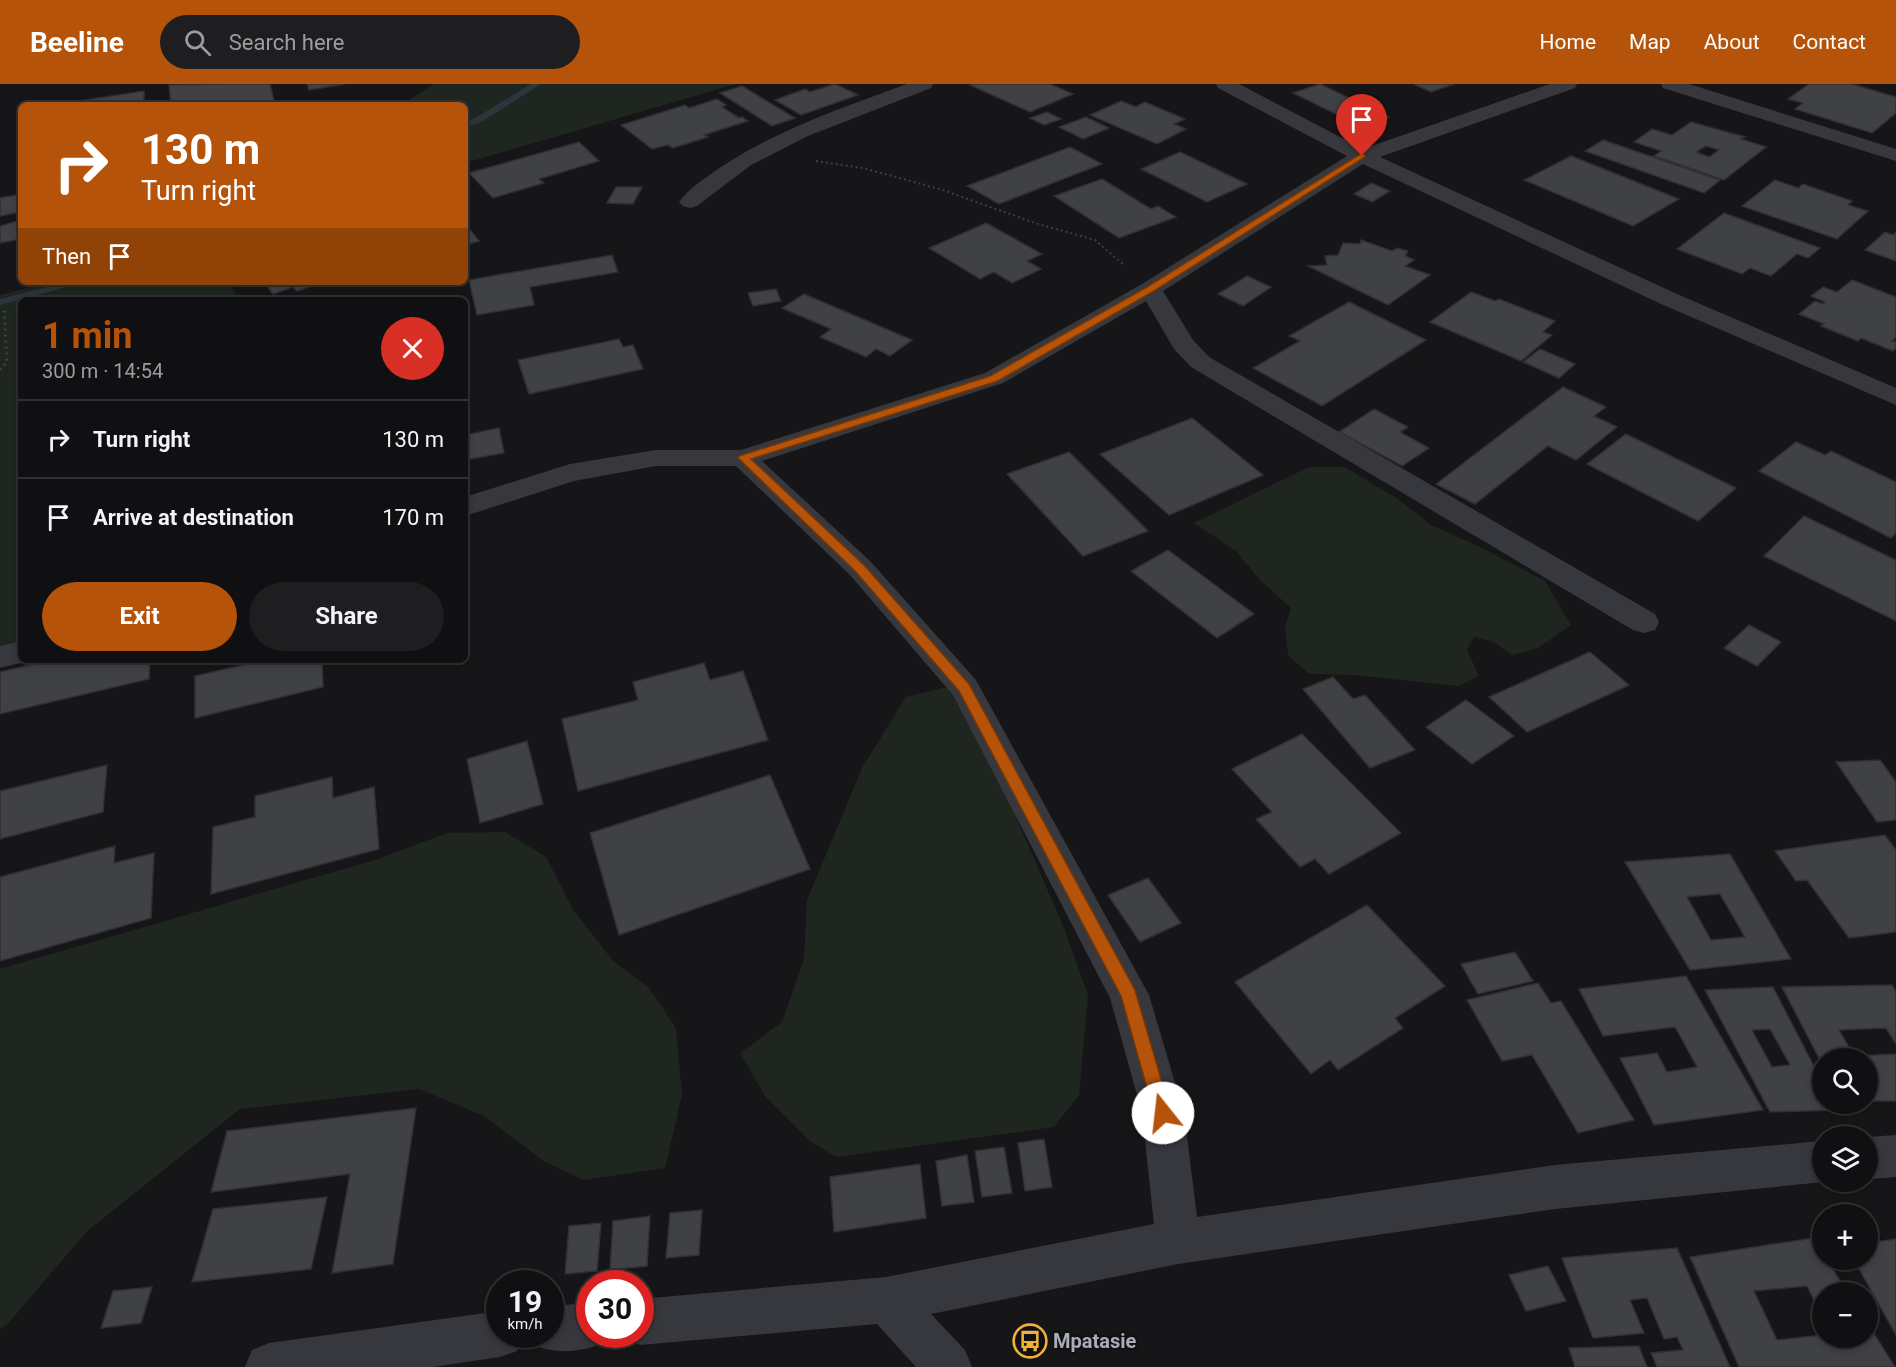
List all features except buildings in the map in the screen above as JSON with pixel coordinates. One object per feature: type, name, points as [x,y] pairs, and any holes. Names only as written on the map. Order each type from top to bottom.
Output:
[{"type":"street","points":[[690,202],[716,178],[763,148],[800,131],[924,84]]},
{"type":"street","points":[[1225,84],[1362,156],[1670,298],[1896,397]]},
{"type":"street","points":[[468,506],[570,472],[656,458],[743,458],[994,378],[1150,289],[1362,156],[1569,84]]},
{"type":"street","points":[[1670,84],[1896,155]]},
{"type":"street","points":[[1150,289],[1183,344],[1200,362],[1644,622]]},
{"type":"street","points":[[743,458],[860,568],[964,688],[1129,995],[1163,1113],[1178,1242]]},
{"type":"street","points":[[0,657],[18,653]]},
{"type":"street","points":[[1878,1157],[1896,1156]]},
{"type":"street","points":[[654,1321],[886,1300],[1178,1242],[1556,1187],[1812,1163]]},
{"type":"street","points":[[886,1300],[948,1367]]},
{"type":"street","points":[[269,1367],[486,1336]]},
{"type":"path","points":[[763,148],[797,158],[863,168],[944,190],[1035,223],[1095,240],[1150,289]]},
{"type":"path","points":[[0,370],[7,362],[4,307]]},
{"type":"shaded area","points":[[434,84],[736,84],[468,162],[468,102],[406,102]]},
{"type":"shaded area","points":[[37,285],[231,285],[237,297],[18,297],[18,647],[0,651],[0,295]]},
{"type":"shaded area","points":[[1309,467],[1345,467],[1401,501],[1431,525],[1478,546],[1545,581],[1571,625],[1538,648],[1512,655],[1492,641],[1474,637],[1467,650],[1479,676],[1458,686],[1354,675],[1309,674],[1288,655],[1285,628],[1291,608],[1261,581],[1236,551],[1194,523]]},
{"type":"shaded area","points":[[946,687],[974,720],[1064,928],[1088,995],[1079,1095],[1054,1127],[837,1157],[811,1142],[765,1096],[740,1053],[782,1022],[804,959],[807,900],[862,768],[906,697]]},
{"type":"shaded area","points":[[505,832],[546,857],[573,909],[613,961],[649,988],[676,1028],[682,1095],[665,1168],[584,1180],[545,1162],[484,1116],[419,1089],[240,1109],[86,1232],[8,1324],[0,1329],[0,969],[378,859],[447,833]]},
{"type":"waterway","points":[[468,124],[480,119],[537,84]]},
{"type":"waterway","points":[[20,297],[68,285]]},
{"type":"waterway","points":[[0,302],[18,298]]},
{"type":"place","name":"Mpatasie","points":[[1030,1341]]},
{"type":"route","points":[[1163,1113],[1129,995],[964,688],[860,568],[743,458],[994,378],[1150,289],[1362,156]]}]
